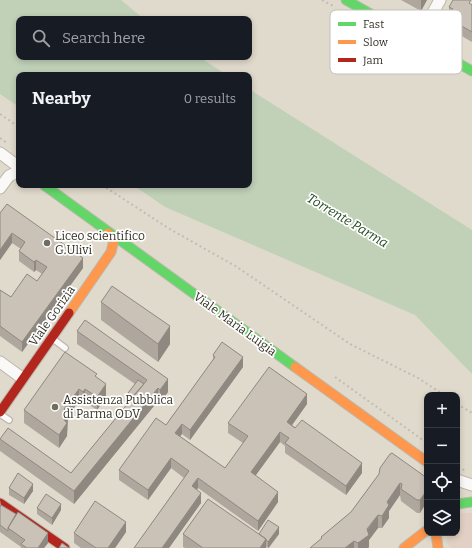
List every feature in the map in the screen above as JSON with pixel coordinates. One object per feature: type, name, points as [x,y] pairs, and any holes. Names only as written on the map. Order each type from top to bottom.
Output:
[{"type":"street","points":[[346,0],[363,10]]},
{"type":"street","points":[[434,10],[440,0]]},
{"type":"street","points":[[462,66],[472,71]]},
{"type":"street","points":[[0,153],[16,165]]},
{"type":"street","points":[[0,188],[9,176],[16,172]]},
{"type":"street","name":"Viale Maria Luigia","points":[[48,188],[108,233],[424,460]]},
{"type":"street","name":"Viale Gorizia","points":[[0,413],[22,378],[112,249],[114,238],[108,233]]},
{"type":"street","points":[[0,362],[22,378]]},
{"type":"street","points":[[460,481],[472,486]]},
{"type":"street","points":[[462,502],[472,496]]},
{"type":"street","points":[[0,502],[65,548]]},
{"type":"street","points":[[404,548],[424,532]]},
{"type":"street","points":[[436,536],[438,548]]},
{"type":"lane","points":[[51,338],[65,348]]},
{"type":"lane","points":[[0,413],[9,420]]},
{"type":"path","points":[[0,114],[16,125]]},
{"type":"path","points":[[107,188],[162,224],[237,267],[350,344],[386,364],[418,378],[439,392]]},
{"type":"path","points":[[460,406],[472,413]]},
{"type":"shaded area","points":[[472,513],[472,548],[450,548],[447,543],[447,536],[460,536],[460,514]]},
{"type":"water","points":[[0,0],[121,0],[140,16],[16,16],[16,60],[204,60],[222,72],[16,72],[16,105],[0,94]]},
{"type":"water","name":"Torrente Parma","points":[[252,91],[472,230],[472,374],[415,315],[165,207],[137,188],[252,188]]},
{"type":"building","points":[[453,0],[471,0],[469,3],[472,5],[472,32],[462,26],[462,10],[452,10],[449,7]]},
{"type":"building","points":[[7,204],[83,258],[22,342],[0,326],[0,290],[11,297],[27,274],[37,281],[47,267],[36,260],[34,262],[19,251],[25,242],[12,233],[0,250],[0,213]]},
{"type":"building","points":[[112,286],[170,326],[158,344],[101,302]]},
{"type":"building","points":[[85,320],[168,379],[160,390],[158,388],[74,491],[0,439],[8,428],[71,473],[147,380],[77,331]]},
{"type":"building","points":[[222,342],[243,357],[190,430],[182,424],[175,433],[225,468],[248,436],[228,423],[269,367],[307,394],[287,422],[295,428],[302,420],[362,463],[346,486],[285,443],[289,438],[280,432],[251,472],[278,492],[258,521],[198,478],[192,486],[201,493],[162,548],[134,548],[189,471],[171,458],[148,490],[119,470],[156,418],[166,425],[215,357],[213,355]]},
{"type":"building","name":"Assistenza Pubblica di Parma ODV","points":[[65,352],[97,374],[95,376],[106,384],[97,397],[85,389],[83,392],[79,389],[64,409],[68,413],[64,420],[67,423],[59,435],[24,410]]},
{"type":"building","points":[[138,380],[144,384],[133,396],[128,393]]},
{"type":"building","points":[[392,453],[424,476],[424,494],[420,500],[417,500],[401,489],[402,484],[400,483],[387,502],[389,505],[382,516],[378,515],[367,529],[369,535],[358,543],[354,541],[345,548],[310,548],[351,512],[379,474],[380,468]]},
{"type":"building","points":[[18,473],[33,484],[24,498],[9,488]]},
{"type":"building","points":[[46,494],[61,504],[52,518],[37,508]]},
{"type":"building","points":[[208,499],[266,539],[260,548],[203,548],[183,534]]},
{"type":"building","points":[[95,501],[126,522],[108,548],[96,548],[74,533]]},
{"type":"building","points":[[1,505],[16,514],[8,528],[8,531],[0,525]]},
{"type":"building","points":[[18,512],[48,533],[38,548],[27,548],[21,544],[25,540],[8,528]]},
{"type":"building","points":[[268,520],[279,527],[268,542],[259,534]]},
{"type":"building","points":[[62,543],[69,548],[59,548]]},
{"type":"traffic: fast","points":[[346,0],[364,10]]},
{"type":"traffic: fast","points":[[462,65],[472,71]]},
{"type":"traffic: fast","points":[[48,188],[295,367]]},
{"type":"traffic: fast","points":[[460,504],[472,502]]},
{"type":"traffic: slow","points":[[69,313],[111,252],[114,240],[108,233]]},
{"type":"traffic: slow","points":[[295,367],[424,460]]},
{"type":"traffic: slow","points":[[404,548],[424,532]]},
{"type":"traffic: slow","points":[[436,536],[438,548]]},
{"type":"traffic: jam","points":[[0,412],[69,313]]},
{"type":"traffic: jam","points":[[0,503],[65,548]]},
{"type":"place","name":"Liceo scientifico G.Ulivi","points":[[47,243]]},
{"type":"place","name":"Assistenza Pubblica di Parma ODV","points":[[55,407]]}]
